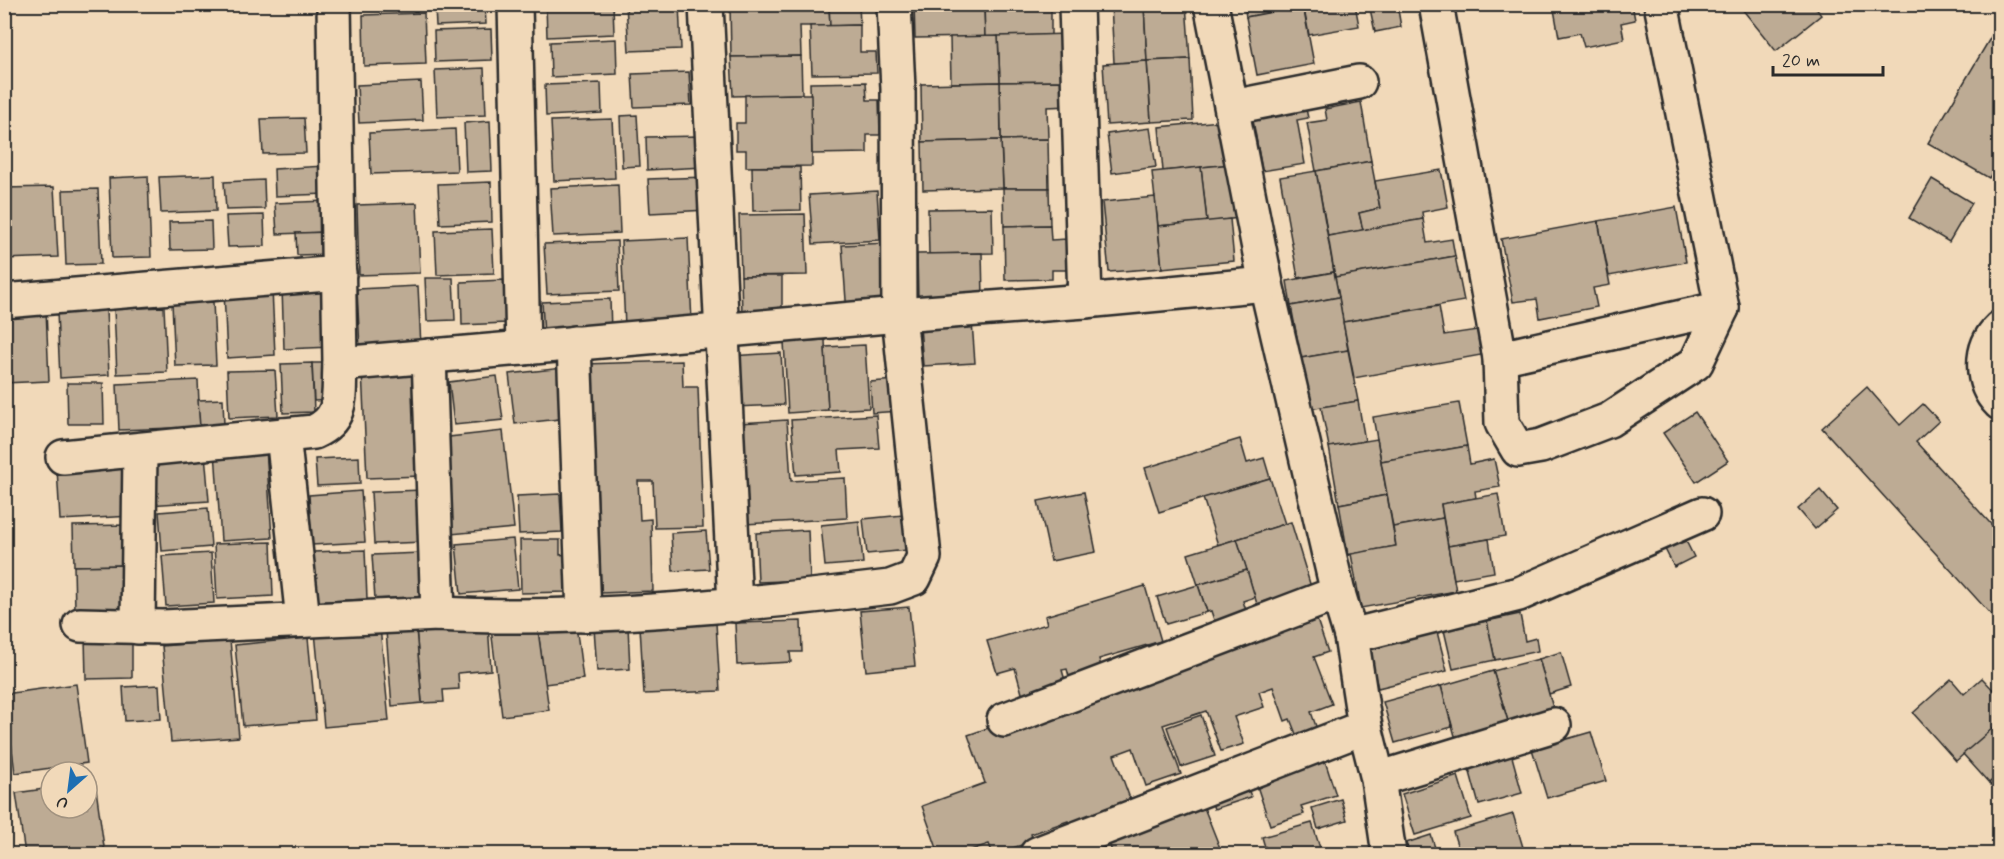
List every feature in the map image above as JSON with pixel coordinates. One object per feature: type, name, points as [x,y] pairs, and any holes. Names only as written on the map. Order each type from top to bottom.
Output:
[{"type":"street","points":[[63,457],[314,432],[327,426],[333,419],[337,410],[340,364],[334,4]]},
{"type":"street","points":[[515,4],[523,348]]},
{"type":"street","points":[[706,4],[735,605]]},
{"type":"street","points":[[80,625],[138,627],[438,614],[481,617],[584,615],[735,605],[890,587],[914,578],[924,558],[899,315],[898,89],[894,4]]},
{"type":"street","points":[[1076,4],[1085,301]]},
{"type":"street","points":[[1211,4],[1266,284],[1338,593],[1351,636],[1365,727],[1378,778],[1389,855]]},
{"type":"street","points":[[1436,4],[1500,358],[1502,423],[1518,450],[1542,446],[1609,420],[1696,363],[1722,308],[1661,4]]},
{"type":"street","points":[[1233,107],[1359,82]]},
{"type":"street","points":[[4,301],[339,273]]},
{"type":"street","points":[[340,364],[1266,284]]},
{"type":"street","points":[[1500,358],[1722,308]]},
{"type":"street","points":[[2000,328],[1986,351],[1984,374],[1992,396],[2000,404]]},
{"type":"street","points":[[574,343],[584,615]]},
{"type":"street","points":[[429,356],[438,614]]},
{"type":"street","points":[[283,435],[303,620]]},
{"type":"street","points":[[138,627],[140,450]]},
{"type":"street","points":[[1351,636],[1520,594],[1702,514]]},
{"type":"street","points":[[1004,720],[1338,593]]},
{"type":"street","points":[[1378,778],[1554,725]]},
{"type":"street","points":[[1037,855],[1365,727]]},
{"type":"building","points":[[546,4],[613,4],[614,34],[547,37]]},
{"type":"building","points":[[626,4],[679,4],[681,49],[629,51]]},
{"type":"building","points":[[730,4],[829,4],[830,26],[800,26],[801,56],[731,57]]},
{"type":"building","points":[[829,4],[859,4],[860,25],[830,26]]},
{"type":"building","points":[[914,4],[984,4],[985,37],[915,38]]},
{"type":"building","points":[[984,4],[1051,4],[1051,35],[985,37]]},
{"type":"building","points":[[1111,4],[1144,4],[1147,61],[1114,63]]},
{"type":"building","points":[[1144,4],[1186,4],[1190,59],[1147,61]]},
{"type":"building","points":[[1244,4],[1303,4],[1303,6],[1246,17]]},
{"type":"building","points":[[1303,4],[1355,4],[1359,26],[1309,35]]},
{"type":"building","points":[[1369,4],[1397,4],[1401,27],[1375,32]]},
{"type":"building","points":[[1553,4],[1632,4],[1635,20],[1621,23],[1624,39],[1584,47],[1580,33],[1559,37]]},
{"type":"building","points":[[1738,4],[1813,4],[1821,15],[1776,51]]},
{"type":"building","points":[[485,5],[486,24],[436,26],[435,7]]},
{"type":"building","points":[[1303,6],[1314,64],[1257,75],[1246,17]]},
{"type":"building","points":[[424,13],[426,64],[364,66],[363,15]]},
{"type":"building","points":[[860,25],[860,52],[876,52],[877,73],[812,74],[810,26]]},
{"type":"building","points":[[1998,25],[2000,160],[1989,178],[1928,143]]},
{"type":"building","points":[[491,29],[492,60],[435,62],[434,31]]},
{"type":"building","points":[[1068,34],[1070,81],[1000,82],[998,36]]},
{"type":"building","points":[[998,36],[1000,82],[951,83],[950,37]]},
{"type":"building","points":[[616,39],[617,74],[551,77],[550,42]]},
{"type":"building","points":[[801,56],[802,94],[733,96],[731,57]]},
{"type":"building","points":[[1190,59],[1193,120],[1151,122],[1147,61]]},
{"type":"building","points":[[1147,61],[1151,122],[1107,125],[1103,64]]},
{"type":"building","points":[[484,68],[486,115],[437,117],[435,70]]},
{"type":"building","points":[[689,72],[691,105],[634,107],[632,74]]},
{"type":"building","points":[[1070,81],[1070,106],[1047,107],[1048,139],[1001,140],[1000,82]]},
{"type":"building","points":[[421,82],[423,120],[359,123],[357,85]]},
{"type":"building","points":[[866,82],[867,100],[879,100],[880,135],[867,135],[867,153],[812,154],[810,83]]},
{"type":"building","points":[[1000,82],[1001,140],[922,142],[921,84]]},
{"type":"building","points":[[601,83],[602,113],[546,116],[545,85]]},
{"type":"building","points":[[811,94],[812,166],[746,167],[746,150],[736,150],[736,123],[745,123],[745,95]]},
{"type":"building","points":[[1304,100],[1308,118],[1297,120],[1305,164],[1262,171],[1251,109]]},
{"type":"building","points":[[1361,102],[1371,161],[1316,171],[1307,123],[1327,120],[1325,109]]},
{"type":"building","points":[[637,115],[640,166],[622,167],[620,116]]},
{"type":"building","points":[[304,118],[306,153],[263,154],[261,119]]},
{"type":"building","points":[[612,119],[615,178],[554,181],[551,121]]},
{"type":"building","points":[[490,121],[492,171],[466,172],[464,123]]},
{"type":"building","points":[[1220,121],[1233,164],[1163,171],[1159,127]]},
{"type":"building","points":[[1150,128],[1156,167],[1112,173],[1107,134]]},
{"type":"building","points":[[455,129],[457,171],[371,174],[369,133]]},
{"type":"building","points":[[703,136],[704,167],[647,170],[646,137]]},
{"type":"building","points":[[1048,139],[1049,188],[1003,188],[1001,140]]},
{"type":"building","points":[[1001,140],[1003,188],[923,190],[922,142]]},
{"type":"building","points":[[1371,161],[1380,208],[1359,213],[1363,230],[1328,236],[1316,171]]},
{"type":"building","points":[[1233,164],[1239,218],[1207,222],[1201,167]]},
{"type":"building","points":[[325,166],[326,194],[275,196],[274,169]]},
{"type":"building","points":[[752,167],[800,167],[801,210],[753,211]]},
{"type":"building","points":[[1201,167],[1207,222],[1158,226],[1152,172]]},
{"type":"building","points":[[1441,170],[1448,207],[1422,212],[1423,219],[1363,230],[1359,213],[1380,208],[1375,181]]},
{"type":"building","points":[[1316,171],[1334,272],[1298,278],[1280,177]]},
{"type":"building","points":[[215,175],[216,211],[161,213],[159,177]]},
{"type":"building","points":[[148,176],[151,257],[112,258],[109,178]]},
{"type":"building","points":[[706,177],[708,210],[650,213],[648,179]]},
{"type":"building","points":[[1932,179],[1972,203],[1949,242],[1909,218]]},
{"type":"building","points":[[264,180],[265,209],[226,210],[224,182]]},
{"type":"building","points":[[491,182],[492,222],[440,224],[438,184]]},
{"type":"building","points":[[618,185],[620,233],[553,236],[550,188]]},
{"type":"building","points":[[54,187],[58,257],[4,259],[4,188]]},
{"type":"building","points":[[1003,188],[1049,188],[1050,225],[1004,226]]},
{"type":"building","points":[[98,189],[101,264],[66,265],[63,190]]},
{"type":"building","points":[[877,191],[880,240],[813,244],[809,195]]},
{"type":"building","points":[[1155,197],[1162,268],[1109,272],[1102,202]]},
{"type":"building","points":[[327,201],[329,232],[277,234],[275,203]]},
{"type":"building","points":[[417,203],[420,273],[359,275],[357,205]]},
{"type":"building","points":[[1676,207],[1686,262],[1609,276],[1598,221]]},
{"type":"building","points":[[992,208],[993,253],[929,254],[928,209]]},
{"type":"building","points":[[805,214],[807,275],[741,276],[739,215]]},
{"type":"building","points":[[264,215],[265,246],[228,247],[226,216]]},
{"type":"building","points":[[1230,219],[1234,261],[1162,268],[1158,226]]},
{"type":"building","points":[[1423,219],[1427,243],[1452,239],[1455,256],[1335,277],[1328,236]]},
{"type":"building","points":[[211,221],[212,249],[170,250],[169,222]]},
{"type":"building","points":[[1598,221],[1610,285],[1593,288],[1597,307],[1540,318],[1537,299],[1513,302],[1501,239]]},
{"type":"building","points":[[1050,225],[1051,240],[1067,239],[1067,270],[1052,270],[1052,279],[1005,280],[1004,226]]},
{"type":"building","points":[[492,229],[494,273],[437,275],[435,231]]},
{"type":"building","points":[[329,232],[330,254],[297,255],[296,233]]},
{"type":"building","points":[[688,238],[692,323],[625,326],[621,241]]},
{"type":"building","points":[[617,241],[619,291],[547,294],[544,244]]},
{"type":"building","points":[[889,243],[893,312],[847,314],[842,245]]},
{"type":"building","points":[[982,253],[983,298],[918,299],[917,254]]},
{"type":"building","points":[[1455,256],[1464,301],[1343,322],[1335,277]]},
{"type":"building","points":[[1334,272],[1339,297],[1291,306],[1287,281]]},
{"type":"building","points":[[741,276],[782,276],[782,315],[742,315]]},
{"type":"building","points":[[425,278],[453,278],[455,320],[427,321]]},
{"type":"building","points":[[504,280],[506,323],[462,325],[461,282]]},
{"type":"building","points":[[329,286],[332,347],[284,349],[282,288]]},
{"type":"building","points":[[418,286],[421,347],[360,349],[357,289]]},
{"type":"building","points":[[272,289],[275,355],[227,358],[224,291]]},
{"type":"building","points":[[1339,297],[1348,350],[1301,358],[1291,306]]},
{"type":"building","points":[[610,299],[611,333],[544,336],[542,302]]},
{"type":"building","points":[[213,302],[216,365],[175,366],[172,303]]},
{"type":"building","points":[[1439,306],[1444,335],[1477,330],[1481,355],[1354,378],[1343,322]]},
{"type":"building","points":[[164,307],[167,372],[117,374],[114,309]]},
{"type":"building","points":[[46,309],[49,381],[4,383],[4,311]]},
{"type":"building","points":[[106,310],[109,375],[60,378],[57,312]]},
{"type":"building","points":[[972,322],[975,363],[923,366],[920,326]]},
{"type":"building","points":[[825,340],[828,410],[788,413],[784,342]]},
{"type":"building","points":[[865,345],[869,408],[828,410],[825,347]]},
{"type":"building","points":[[1348,350],[1358,401],[1310,409],[1301,358]]},
{"type":"building","points":[[781,353],[784,405],[733,407],[730,356]]},
{"type":"building","points":[[682,361],[683,387],[698,387],[703,527],[655,528],[653,481],[638,481],[640,520],[651,519],[653,591],[601,593],[597,482],[588,482],[584,364]]},
{"type":"building","points":[[312,363],[314,412],[283,413],[281,364]]},
{"type":"building","points":[[312,363],[330,363],[331,400],[314,401]]},
{"type":"building","points":[[416,368],[421,476],[367,478],[362,371]]},
{"type":"building","points":[[563,368],[568,418],[515,424],[509,374]]},
{"type":"building","points":[[275,370],[278,416],[229,418],[227,371]]},
{"type":"building","points":[[497,376],[503,420],[454,425],[449,382]]},
{"type":"building","points":[[198,380],[200,427],[119,430],[117,384]]},
{"type":"building","points":[[896,380],[899,411],[872,413],[870,382]]},
{"type":"building","points":[[67,383],[103,383],[104,424],[68,424]]},
{"type":"building","points":[[1867,387],[1900,425],[1923,404],[1939,421],[1916,442],[2000,534],[2000,614],[1995,619],[1822,428]]},
{"type":"building","points":[[223,399],[224,425],[200,427],[198,400]]},
{"type":"building","points":[[1358,401],[1365,441],[1329,447],[1321,407]]},
{"type":"building","points":[[1459,403],[1467,446],[1381,461],[1373,417]]},
{"type":"building","points":[[1695,412],[1728,461],[1696,482],[1663,433]]},
{"type":"building","points":[[876,415],[879,448],[839,450],[841,472],[796,475],[791,420]]},
{"type":"building","points":[[787,420],[791,481],[845,478],[847,518],[745,524],[739,423]]},
{"type":"building","points":[[503,431],[514,528],[451,534],[440,438]]},
{"type":"building","points":[[1240,439],[1247,463],[1264,458],[1270,478],[1159,512],[1145,468]]},
{"type":"building","points":[[1377,439],[1387,495],[1339,504],[1329,447]]},
{"type":"building","points":[[1467,446],[1470,464],[1494,459],[1500,487],[1475,491],[1476,498],[1441,504],[1443,518],[1393,527],[1381,461]]},
{"type":"building","points":[[266,448],[272,538],[221,541],[215,451]]},
{"type":"building","points":[[205,454],[209,501],[148,505],[144,458]]},
{"type":"building","points":[[359,457],[360,484],[317,486],[315,459]]},
{"type":"building","points":[[129,464],[132,516],[60,520],[57,468]]},
{"type":"building","points":[[1270,478],[1285,524],[1218,545],[1203,498]]},
{"type":"building","points":[[423,490],[425,542],[374,544],[371,492]]},
{"type":"building","points":[[1820,490],[1837,510],[1815,529],[1798,509]]},
{"type":"building","points":[[361,491],[365,542],[312,545],[309,495]]},
{"type":"building","points":[[1084,492],[1096,552],[1051,561],[1038,501]]},
{"type":"building","points":[[560,494],[562,532],[519,534],[517,496]]},
{"type":"building","points":[[1498,494],[1505,536],[1448,546],[1441,504]]},
{"type":"building","points":[[1387,495],[1396,546],[1348,555],[1339,504]]},
{"type":"building","points":[[208,508],[211,547],[162,551],[159,512]]},
{"type":"building","points":[[903,515],[908,550],[867,554],[863,519]]},
{"type":"building","points":[[1443,518],[1456,591],[1361,608],[1351,554],[1396,546],[1393,527]]},
{"type":"building","points":[[859,521],[863,563],[825,566],[821,525]]},
{"type":"building","points":[[1291,522],[1311,587],[1257,604],[1237,539]]},
{"type":"building","points":[[128,525],[130,565],[74,566],[73,526]]},
{"type":"building","points":[[808,530],[810,580],[758,582],[756,533]]},
{"type":"building","points":[[706,531],[709,569],[673,571],[671,533]]},
{"type":"building","points":[[1684,537],[1694,557],[1674,567],[1664,547]]},
{"type":"building","points":[[513,539],[518,589],[461,594],[456,544]]},
{"type":"building","points":[[1237,539],[1247,570],[1198,585],[1188,554]]},
{"type":"building","points":[[1489,539],[1494,572],[1454,579],[1448,546]]},
{"type":"building","points":[[520,540],[560,540],[560,555],[567,554],[568,592],[521,593]]},
{"type":"building","points":[[271,542],[273,596],[217,599],[214,544]]},
{"type":"building","points":[[365,550],[367,599],[315,602],[313,552]]},
{"type":"building","points":[[211,553],[214,603],[166,606],[162,556]]},
{"type":"building","points":[[421,553],[424,597],[375,599],[372,555]]},
{"type":"building","points":[[130,565],[131,609],[75,610],[74,566]]},
{"type":"building","points":[[1247,570],[1255,597],[1243,601],[1248,617],[1216,626],[1211,611],[1207,612],[1198,585]]},
{"type":"building","points":[[1198,585],[1207,612],[1166,624],[1157,597]]},
{"type":"building","points":[[1145,586],[1161,641],[1099,659],[1102,670],[1070,680],[1067,669],[1062,670],[1066,684],[1023,697],[1015,668],[997,673],[987,641],[1047,624],[1045,616]]},
{"type":"building","points":[[909,607],[915,666],[866,671],[860,611]]},
{"type":"building","points":[[1315,614],[1328,652],[1314,657],[1332,704],[1311,712],[1318,732],[1298,739],[1290,719],[1285,721],[1273,687],[1259,692],[1264,707],[1234,717],[1244,744],[1221,751],[1206,711],[1163,725],[1181,774],[1146,786],[1133,748],[1114,755],[1132,804],[1070,826],[1068,821],[1031,834],[1033,841],[995,854],[989,844],[959,854],[939,854],[922,806],[985,783],[968,735]]},
{"type":"building","points":[[1520,614],[1525,641],[1536,638],[1538,651],[1495,660],[1487,621]]},
{"type":"building","points":[[575,618],[583,679],[545,684],[537,623]]},
{"type":"building","points":[[1434,620],[1447,671],[1378,688],[1365,638]]},
{"type":"building","points":[[801,621],[802,652],[790,652],[791,662],[737,665],[735,623]]},
{"type":"building","points":[[1487,621],[1495,660],[1453,669],[1444,630]]},
{"type":"building","points":[[488,623],[491,670],[458,673],[459,689],[443,690],[444,702],[422,703],[416,628]]},
{"type":"building","points":[[537,623],[549,710],[502,716],[491,629]]},
{"type":"building","points":[[716,623],[720,691],[644,694],[640,627]]},
{"type":"building","points":[[628,626],[630,669],[597,671],[594,628]]},
{"type":"building","points":[[380,627],[389,721],[324,727],[315,632]]},
{"type":"building","points":[[416,628],[422,703],[392,706],[386,631]]},
{"type":"building","points":[[132,636],[132,678],[86,679],[85,637]]},
{"type":"building","points":[[308,638],[316,720],[243,726],[235,645]]},
{"type":"building","points":[[230,640],[239,737],[171,742],[162,646]]},
{"type":"building","points":[[1561,652],[1571,687],[1549,694],[1539,659]]},
{"type":"building","points":[[1539,659],[1555,715],[1510,728],[1493,671]]},
{"type":"building","points":[[1493,671],[1510,728],[1457,743],[1441,686]]},
{"type":"building","points":[[1982,678],[2000,697],[2000,722],[1956,761],[1913,713],[1951,679],[1964,694]]},
{"type":"building","points":[[76,684],[87,760],[39,760],[39,770],[15,773],[5,694]]},
{"type":"building","points":[[159,685],[161,719],[125,721],[123,687]]},
{"type":"building","points":[[1441,686],[1452,727],[1395,743],[1383,702]]},
{"type":"building","points":[[1201,715],[1215,756],[1181,767],[1167,727]]},
{"type":"building","points":[[2000,722],[2000,774],[1989,783],[1963,754]]},
{"type":"building","points":[[1591,732],[1606,781],[1547,798],[1532,749]]},
{"type":"building","points":[[1511,753],[1522,793],[1479,805],[1468,765]]},
{"type":"building","points":[[1325,761],[1336,795],[1301,806],[1304,814],[1270,825],[1253,774],[1290,772]]},
{"type":"building","points":[[2000,774],[2000,794],[1989,783]]},
{"type":"building","points":[[1458,776],[1471,818],[1415,835],[1402,794]]},
{"type":"building","points":[[1245,779],[1251,797],[1214,809],[1208,791]]},
{"type":"building","points":[[39,790],[39,820],[99,820],[99,811],[105,854],[25,854],[16,793]]},
{"type":"building","points":[[1341,799],[1347,820],[1318,829],[1312,808]]},
{"type":"building","points":[[1203,805],[1222,853],[1113,854],[1108,841]]},
{"type":"building","points":[[1513,814],[1525,854],[1460,854],[1453,832]]},
{"type":"building","points":[[1312,823],[1322,854],[1267,854],[1262,837]]},
{"type":"building","points":[[1431,835],[1437,854],[1410,854],[1406,843]]}]
